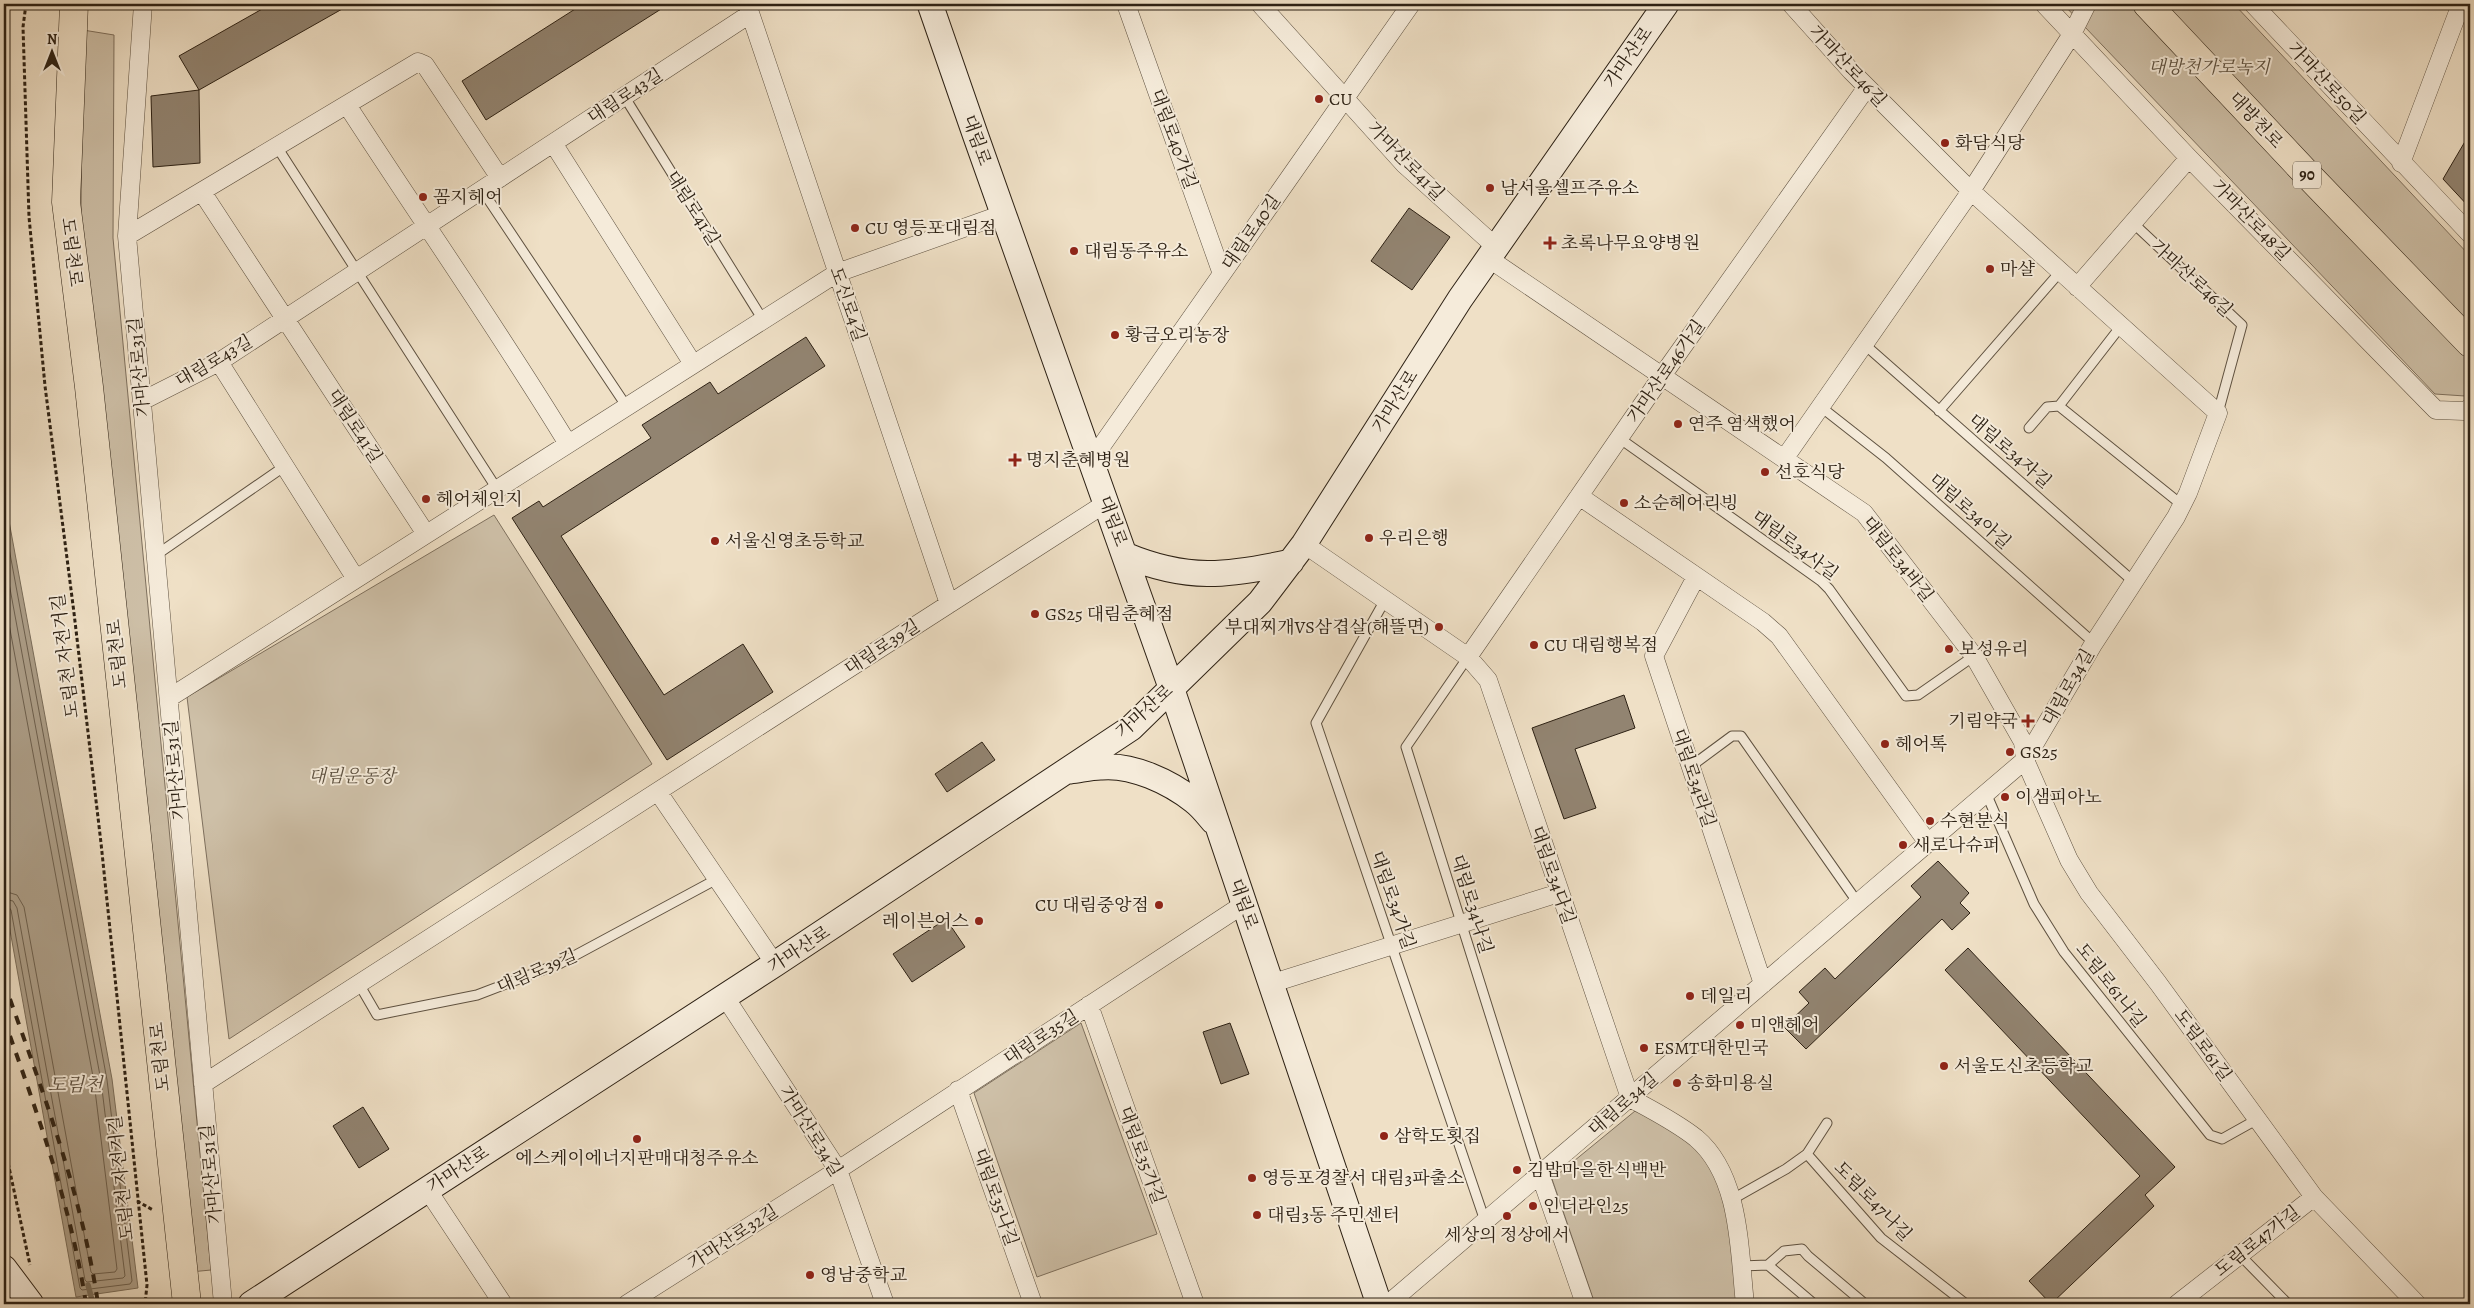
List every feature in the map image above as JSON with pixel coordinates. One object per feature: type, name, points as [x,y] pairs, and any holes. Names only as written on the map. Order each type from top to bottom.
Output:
[{"type":"main road","name":"도림천로","points":[[74,4],[66,202],[89,387],[187,1304]]},
{"type":"main road","name":"대림로","points":[[930,4],[1171,687],[1379,1304]]},
{"type":"main road","name":"가마산로","points":[[251,1304],[725,997],[1131,728],[1260,602],[1298,553],[1460,299],[1666,4]]},
{"type":"main road","name":"대방천로","points":[[2147,4],[2312,180],[2470,343]]},
{"type":"main road","points":[[1125,555],[1166,569],[1206,574],[1242,573],[1298,553]]},
{"type":"main road","points":[[1065,772],[1102,766],[1125,769],[1152,778],[1174,787],[1196,802],[1217,826]]},
{"type":"main road","points":[[4,1268],[31,1304]]},
{"type":"street","name":"가마산로31길","points":[[143,4],[126,236],[223,1304]]},
{"type":"street","name":"대림로40가길","points":[[1126,4],[1222,274]]},
{"type":"street","name":"가마산로41길","points":[[1260,4],[1346,97],[1404,164],[1492,253]]},
{"type":"street","name":"대림로40길","points":[[1091,461],[1411,4]]},
{"type":"street","name":"가마산로46길","points":[[1791,4],[1867,87],[1971,191],[2218,413]]},
{"type":"street","name":"가마산로48길","points":[[2044,4],[2189,158],[2436,410],[2464,411],[2470,408]]},
{"type":"street","points":[[1784,459],[1971,191],[2072,34],[2087,4]]},
{"type":"street","name":"가마산로50길","points":[[2253,4],[2470,234]]},
{"type":"street","points":[[2401,163],[2461,4]]},
{"type":"street","name":"대림로43길","points":[[142,401],[218,362],[624,96],[749,9]]},
{"type":"street","name":"도신로4길","points":[[749,9],[948,604]]},
{"type":"street","points":[[126,236],[418,62],[425,65],[500,178]]},
{"type":"street","name":"가마산로46가길","points":[[1468,657],[1662,376],[1867,87]]},
{"type":"street","points":[[347,104],[425,226],[526,375],[568,444]]},
{"type":"street","points":[[553,143],[693,364]]},
{"type":"street","points":[[2077,287],[2189,158]]},
{"type":"street","points":[[202,192],[284,318]]},
{"type":"street","points":[[169,698],[837,273],[1003,214]]},
{"type":"street","points":[[1492,253],[1662,376]]},
{"type":"street","name":"대림로41길","points":[[284,318],[426,534]]},
{"type":"street","points":[[218,362],[356,579]]},
{"type":"street","name":"대림로34바길","points":[[1662,376],[1864,514],[1974,656],[2023,742],[2026,760]]},
{"type":"street","name":"대림로34길","points":[[1388,1304],[2026,760],[2094,644],[2182,505],[2218,413]]},
{"type":"street","points":[[1579,496],[1763,622],[1779,636],[1928,843]]},
{"type":"street","name":"대림로39길","points":[[203,1084],[1106,502]]},
{"type":"street","points":[[1298,553],[1385,600],[1468,657]]},
{"type":"street","name":"대림로34라길","points":[[1696,577],[1654,656],[1763,984]]},
{"type":"street","name":"대림로34다길","points":[[1468,657],[1488,680],[1630,1098]]},
{"type":"street","name":"도림로61길","points":[[2026,760],[2069,860],[2089,893],[2158,983],[2256,1120],[2314,1197],[2417,1304]]},
{"type":"street","points":[[658,792],[775,964]]},
{"type":"street","points":[[1270,984],[1559,893]]},
{"type":"street","name":"대림로35길","points":[[838,1170],[1244,904]]},
{"type":"street","name":"가마산로34길","points":[[725,997],[838,1170],[885,1304]]},
{"type":"street","name":"대림로35가길","points":[[1089,1005],[1195,1304]]},
{"type":"street","name":"대림로35나길","points":[[958,1090],[1033,1304]]},
{"type":"street","points":[[1630,1098],[1697,1139],[1717,1166],[1731,1200],[1745,1304]]},
{"type":"street","name":"가마산로32길","points":[[627,1304],[838,1170]]},
{"type":"street","points":[[1540,1174],[1585,1304]]},
{"type":"street","points":[[427,1189],[503,1304]]},
{"type":"street","name":"도림로47가길","points":[[2177,1304],[2314,1197]]},
{"type":"lane","name":"대림로41길","points":[[624,96],[762,320]]},
{"type":"lane","points":[[277,147],[497,489]]},
{"type":"lane","points":[[482,190],[627,407]]},
{"type":"lane","name":"가마산로46길","points":[[2133,223],[2242,325],[2218,413]]},
{"type":"lane","points":[[1939,411],[2060,272]]},
{"type":"lane","points":[[2059,406],[2121,326]]},
{"type":"lane","name":"대림로34자길","points":[[1864,344],[2134,582]]},
{"type":"lane","points":[[2029,428],[2047,407],[2059,406],[2182,505]]},
{"type":"lane","name":"대림로34아길","points":[[1821,407],[1886,458],[2094,644]]},
{"type":"lane","name":"대림로34사길","points":[[1619,438],[1821,581],[1829,589],[1906,696],[1918,695],[1974,656]]},
{"type":"lane","points":[[162,551],[285,466]]},
{"type":"lane","name":"대림로34가길","points":[[1385,600],[1316,723],[1485,1221]]},
{"type":"lane","name":"대림로34나길","points":[[1468,657],[1406,747],[1540,1174]]},
{"type":"lane","points":[[1690,767],[1732,736],[1740,736],[1858,903]]},
{"type":"lane","name":"도림로61나길","points":[[1986,793],[2034,904],[2064,952],[2210,1135],[2222,1138],[2256,1120]]},
{"type":"lane","name":"대림로39길","points":[[358,984],[376,1015],[477,995],[561,963],[717,879]]},
{"type":"lane","points":[[1731,1200],[1786,1169],[1806,1154],[1827,1123]]},
{"type":"lane","name":"도림로47나길","points":[[1806,1154],[1881,1238],[1966,1304]]},
{"type":"lane","points":[[1741,1266],[1768,1265],[1784,1251],[1802,1248],[1808,1256],[1865,1304]]},
{"type":"lane","points":[[2240,1255],[2288,1304]]},
{"type":"lane","points":[[1768,1265],[1814,1304]]},
{"type":"path","name":"도림천 자전거길","points":[[26,4],[23,27],[30,227],[45,386],[101,843],[147,1285],[145,1304]]},
{"type":"path","points":[[4,1144],[31,1268]]},
{"type":"green space","name":"대방천가로녹지","points":[[2063,4],[2234,4],[2470,256],[2470,392],[2465,396],[2435,394]]},
{"type":"green space","points":[[83,30],[114,35],[113,238],[211,1270],[190,1272],[85,274],[81,211]]},
{"type":"green space","name":"대림운동장","points":[[494,515],[652,764],[229,1039],[187,697]]},
{"type":"green space","points":[[1081,1023],[1157,1234],[1037,1277],[974,1093]]},
{"type":"green space","points":[[1635,1111],[1677,1130],[1695,1146],[1709,1165],[1725,1209],[1730,1233],[1738,1304],[1595,1304],[1552,1179]]},
{"type":"water","name":"도림천","points":[[4,494],[112,1079],[138,1288],[76,1297],[4,897]]},
{"type":"building","points":[[271,4],[351,4],[199,90],[179,56]]},
{"type":"building","points":[[583,4],[669,4],[486,120],[462,81]]},
{"type":"building","points":[[199,90],[200,163],[153,167],[151,96]]},
{"type":"building","points":[[2470,133],[2470,208],[2443,179]]},
{"type":"building","points":[[1409,208],[1450,237],[1412,290],[1371,261]]},
{"type":"building","points":[[806,337],[825,366],[561,536],[664,695],[743,644],[773,692],[667,760],[512,518],[539,501],[543,507],[651,438],[642,425],[710,382],[718,394]]},
{"type":"building","points":[[1624,695],[1635,728],[1575,749],[1596,808],[1564,819],[1532,728]]},
{"type":"building","points":[[982,742],[995,760],[947,792],[935,774]]},
{"type":"building","points":[[1938,861],[1969,893],[1960,903],[1970,913],[1952,930],[1942,919],[1806,1049],[1784,1027],[1809,1003],[1799,992],[1825,968],[1835,979],[1921,897],[1911,886]]},
{"type":"building","points":[[946,919],[965,947],[912,982],[893,954]]},
{"type":"building","points":[[1968,948],[2175,1167],[2145,1195],[2154,1206],[2051,1304],[2029,1281],[2140,1176],[1945,970]]},
{"type":"building","points":[[1230,1023],[1249,1074],[1221,1084],[1203,1032]]},
{"type":"building","points":[[363,1107],[389,1149],[359,1168],[333,1126]]},
{"type":"waterway","name":"도림천","points":[[88,1285],[92,1300]]},
{"type":"railway","points":[[4,982],[46,1101],[71,1181],[82,1222],[98,1304]]},
{"type":"railway","points":[[4,1019],[52,1160],[72,1231],[86,1304]]},
{"type":"place","name":"CU","points":[[1319,99]]},
{"type":"place","name":"화담식당","points":[[1945,143]]},
{"type":"place","name":"남서울셀프주유소","points":[[1490,188]]},
{"type":"place","name":"꼼지헤어","points":[[423,197]]},
{"type":"place","name":"CU 영등포대림점","points":[[855,228]]},
{"type":"place","name":"초록나무요양병원","points":[[1550,243]]},
{"type":"place","name":"대림동주유소","points":[[1074,251]]},
{"type":"place","name":"마샬","points":[[1990,269]]},
{"type":"place","name":"황금오리농장","points":[[1115,335]]},
{"type":"place","name":"연주 염색했어","points":[[1678,424]]},
{"type":"place","name":"명지춘혜병원","points":[[1015,460]]},
{"type":"place","name":"선호식당","points":[[1765,472]]},
{"type":"place","name":"헤어체인지","points":[[426,499]]},
{"type":"place","name":"소순헤어리빙","points":[[1624,503]]},
{"type":"place","name":"우리은행","points":[[1369,538]]},
{"type":"place","name":"서울신영초등학교","points":[[715,541]]},
{"type":"place","name":"GS25 대림춘혜점","points":[[1035,614]]},
{"type":"place","name":"부대찌개VS삼겹살(해뜰면)","points":[[1439,627]]},
{"type":"place","name":"CU 대림행복점","points":[[1534,645]]},
{"type":"place","name":"보성유리","points":[[1949,649]]},
{"type":"place","name":"기림약국","points":[[2028,721]]},
{"type":"place","name":"헤어톡","points":[[1885,744]]},
{"type":"place","name":"GS25","points":[[2010,752]]},
{"type":"place","name":"이샘피아노","points":[[2005,797]]},
{"type":"place","name":"수현분식","points":[[1930,821]]},
{"type":"place","name":"새로나슈퍼","points":[[1903,845]]},
{"type":"place","name":"CU 대림중앙점","points":[[1159,905]]},
{"type":"place","name":"레이븐어스","points":[[979,921]]},
{"type":"place","name":"데일리","points":[[1690,996]]},
{"type":"place","name":"미앤헤어","points":[[1740,1025]]},
{"type":"place","name":"ESMT대한민국","points":[[1644,1048]]},
{"type":"place","name":"서울도신초등학교","points":[[1944,1066]]},
{"type":"place","name":"송화미용실","points":[[1677,1083]]},
{"type":"place","name":"삼학도횟집","points":[[1384,1136]]},
{"type":"place","name":"에스케이에너지판매대청주유소","points":[[637,1139]]},
{"type":"place","name":"김밥마을한식백반","points":[[1517,1170]]},
{"type":"place","name":"영등포경찰서 대림3파출소","points":[[1252,1178]]},
{"type":"place","name":"인더라인25","points":[[1533,1206]]},
{"type":"place","name":"대림3동 주민센터","points":[[1257,1215]]},
{"type":"place","name":"세상의 정상에서","points":[[1507,1216]]},
{"type":"place","name":"영남중학교","points":[[810,1275]]}]
